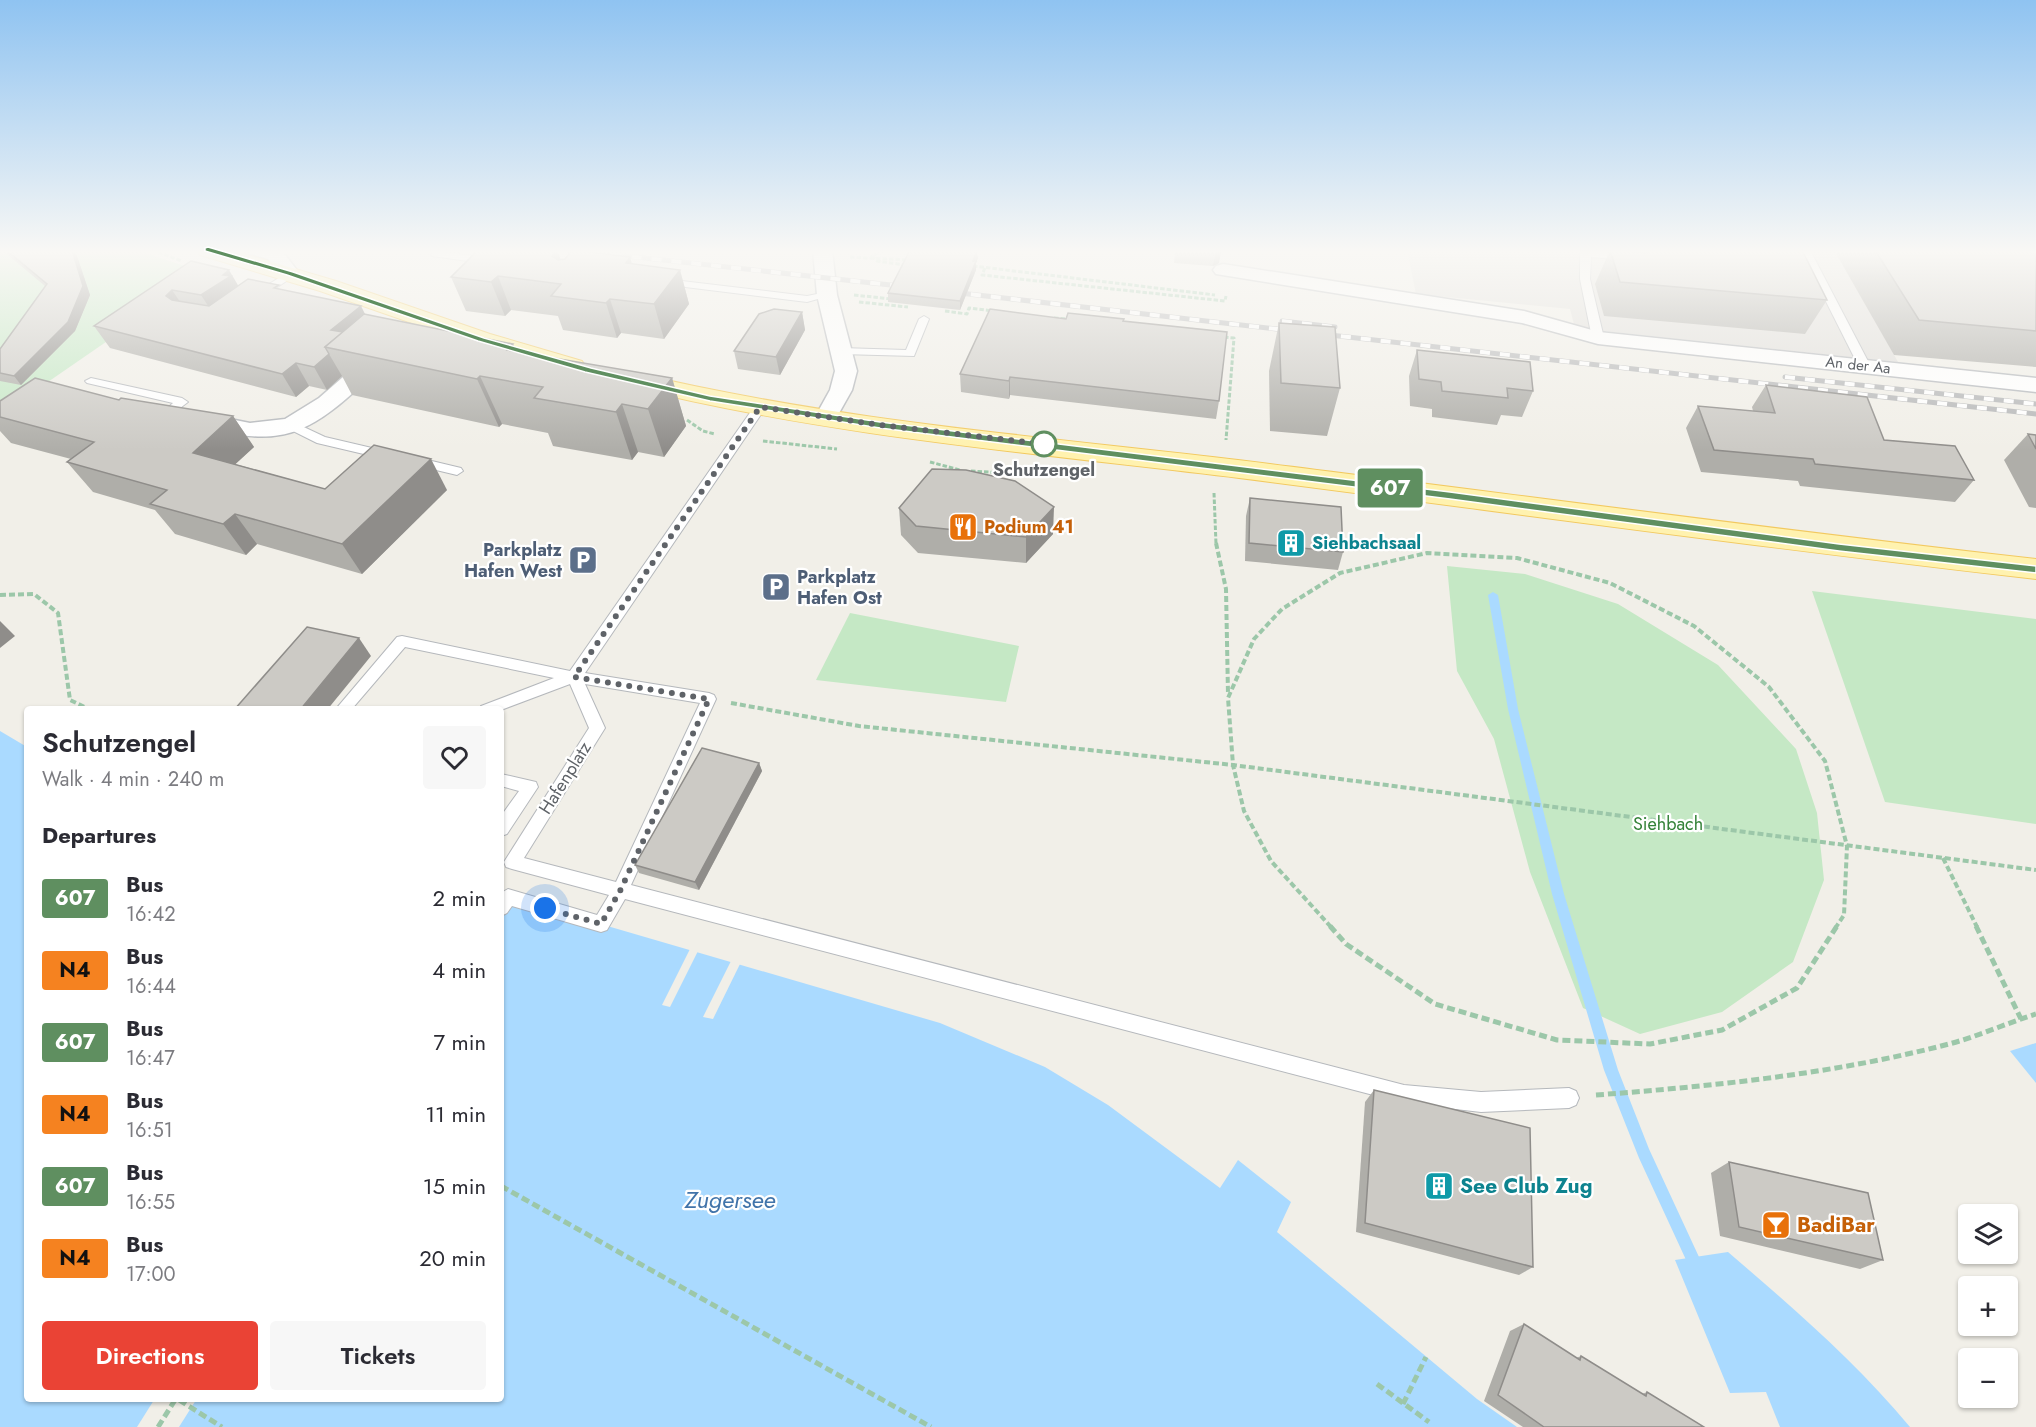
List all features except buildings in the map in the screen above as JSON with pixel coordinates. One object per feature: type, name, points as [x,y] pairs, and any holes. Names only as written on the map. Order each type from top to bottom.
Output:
[{"type":"main road","points":[[392,317],[417,327],[481,339],[606,374],[710,399],[760,407],[1839,547],[2036,569]]},
{"type":"street","points":[[826,417],[841,390],[846,371],[832,317]]},
{"type":"street","name":"An der Aa","points":[[1515,317],[1598,338],[1864,365],[2036,386]]},
{"type":"street","points":[[167,414],[250,430],[291,425],[327,403],[388,350]]},
{"type":"lane","points":[[1593,317],[1598,338]]},
{"type":"lane","points":[[1836,317],[1864,365]]},
{"type":"lane","points":[[841,351],[884,351],[910,354],[924,319]]},
{"type":"lane","points":[[91,381],[182,402],[167,414]]},
{"type":"lane","points":[[497,706],[574,677],[760,407]]},
{"type":"lane","points":[[291,425],[321,440],[457,471]]},
{"type":"lane","points":[[345,706],[402,641],[574,677],[709,699],[620,891],[601,924],[508,897],[504,903]]},
{"type":"lane","name":"Hafenplatz","points":[[574,677],[597,728],[512,862],[620,891]]},
{"type":"lane","points":[[504,781],[530,787],[504,825]]},
{"type":"lane","points":[[620,891],[1404,1094],[1481,1102],[1569,1098]]},
{"type":"path","points":[[1051,317],[1075,320]]},
{"type":"path","points":[[1223,337],[1234,338],[1226,445]]},
{"type":"path","points":[[1214,490],[1214,534],[1226,589],[1228,698],[1233,765],[1244,811],[1271,861],[1346,944],[1435,1004],[1557,1041],[1650,1044],[1722,1030],[1797,988],[1844,915],[1847,846],[1825,761],[1769,687],[1694,626],[1610,583],[1517,558],[1427,553],[1340,573],[1282,609],[1254,639],[1228,698]]},
{"type":"path","points":[[0,595],[33,594],[58,613],[70,700],[83,706]]},
{"type":"path","points":[[859,726],[1233,765],[2036,870]]},
{"type":"path","points":[[1942,857],[2021,1019]]},
{"type":"path","points":[[1569,1098],[1670,1090],[1827,1069],[1951,1043],[2036,1014]]},
{"type":"path","points":[[504,1188],[931,1427]]},
{"type":"path","points":[[1403,1404],[1426,1357]]},
{"type":"path","points":[[1377,1384],[1429,1422]]},
{"type":"path","points":[[158,1427],[176,1402]]},
{"type":"path","points":[[181,1402],[220,1426]]},
{"type":"shaded area","points":[[1572,317],[1873,317],[1898,362],[1575,328]]},
{"type":"green space","points":[[0,317],[143,317],[0,415]]},
{"type":"green space","name":"Siehbach","points":[[1447,566],[1525,574],[1618,604],[1718,665],[1796,749],[1817,813],[1824,880],[1793,962],[1722,1012],[1640,1034],[1583,1008],[1530,872],[1494,739],[1457,671]]},
{"type":"green space","points":[[1812,591],[2036,619],[2036,824],[1885,802]]},
{"type":"green space","points":[[850,613],[1019,646],[1006,702],[816,680]]},
{"type":"water","name":"Zugersee","points":[[0,731],[24,745],[24,1402],[504,1402],[504,903],[508,897],[940,1023],[1045,1067],[1108,1105],[1220,1188],[1238,1160],[1291,1202],[1277,1232],[1477,1399],[1517,1427],[0,1427]]},
{"type":"water","points":[[2036,1043],[2036,1083],[2010,1051]]},
{"type":"water","points":[[1728,1252],[1846,1358],[1910,1427],[1780,1427],[1766,1392],[1730,1393],[1675,1260]]},
{"type":"pier","points":[[690,949],[698,951],[670,1007],[662,1005]]},
{"type":"pier","points":[[731,961],[740,964],[713,1019],[703,1017]]},
{"type":"pier","points":[[153,1402],[195,1402],[179,1427],[137,1427]]},
{"type":"waterway","points":[[1493,595],[1513,709],[1558,894],[1611,1070],[1644,1153],[1692,1257]]},
{"type":"railway","points":[[1167,317],[1294,331]]},
{"type":"railway","points":[[1282,321],[1335,327]]},
{"type":"railway","points":[[1321,334],[2036,414]]},
{"type":"railway","points":[[1785,377],[2036,404]]},
{"type":"bus line","name":"607","points":[[416,317],[481,339],[588,370],[710,399],[760,407],[880,425],[2036,570]]},
{"type":"place","name":"Schutzengel","points":[[1044,444]]},
{"type":"place","name":"Podium 41","points":[[963,527]]},
{"type":"place","name":"Siehbachsaal","points":[[1291,543]]},
{"type":"place","name":"Parkplatz Hafen West","points":[[583,560]]},
{"type":"place","name":"Parkplatz Hafen Ost","points":[[776,587]]},
{"type":"place","name":"See Club Zug","points":[[1439,1186]]},
{"type":"place","name":"BadiBar","points":[[1776,1225]]},
{"type":"route","points":[[545,908],[601,924],[620,891],[709,699],[574,677],[760,407],[880,425],[1044,444]]}]
